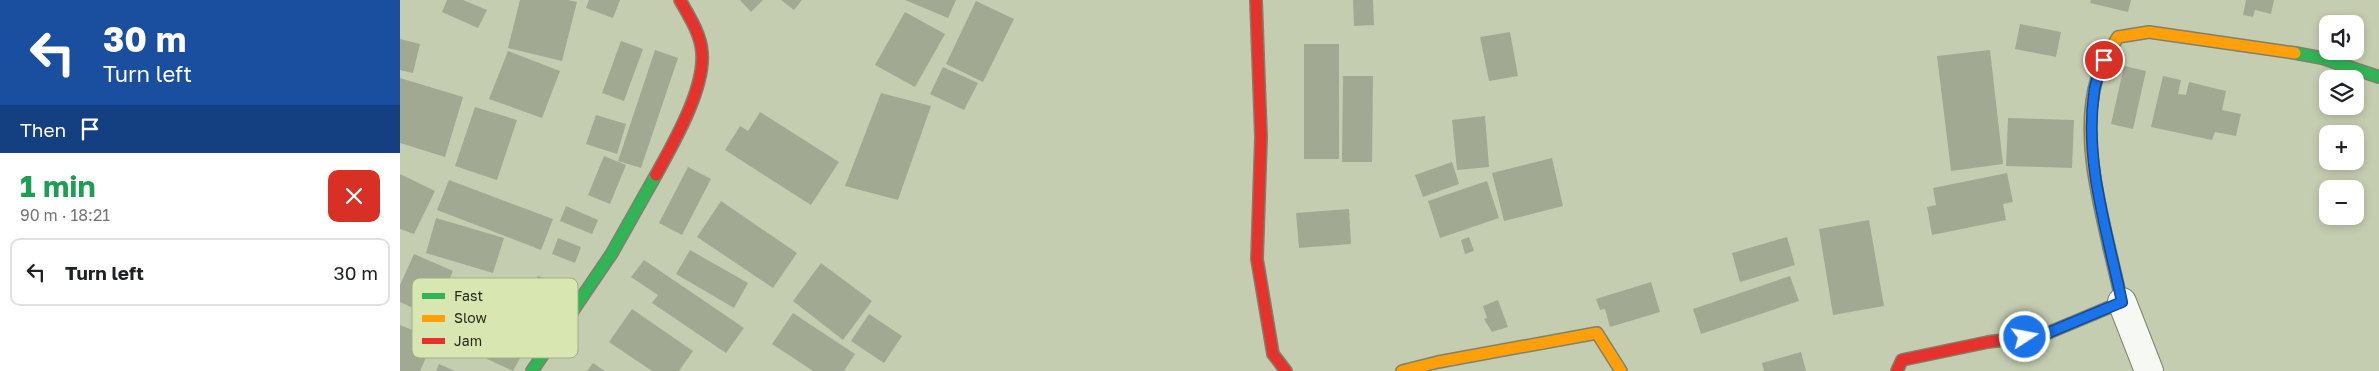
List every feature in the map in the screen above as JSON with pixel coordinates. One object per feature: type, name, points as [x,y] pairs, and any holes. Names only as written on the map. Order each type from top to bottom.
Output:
[{"type":"street","points":[[578,306],[661,170],[693,96],[702,58],[694,24],[680,0]]},
{"type":"street","points":[[1256,0],[1261,137],[1257,259],[1273,354],[1286,371]]},
{"type":"street","points":[[2150,371],[2122,302],[2098,186],[2091,141],[2094,92],[2104,60],[2118,37],[2149,32],[2266,47],[2322,58],[2379,77]]},
{"type":"street","points":[[1897,371],[1902,360],[1988,342],[2043,335],[2122,302]]},
{"type":"street","points":[[1402,371],[1438,362],[1597,333],[1621,371]]},
{"type":"street","points":[[532,371],[541,358]]},
{"type":"building","points":[[447,0],[463,0],[487,10],[478,28],[442,12]]},
{"type":"building","points":[[520,0],[568,0],[577,2],[562,61],[508,48]]},
{"type":"building","points":[[589,0],[620,0],[613,18],[586,8]]},
{"type":"building","points":[[740,0],[763,0],[751,12]]},
{"type":"building","points":[[781,0],[802,0],[794,10]]},
{"type":"building","points":[[905,0],[956,0],[948,18]]},
{"type":"building","points":[[1353,0],[1373,0],[1374,25],[1354,26]]},
{"type":"building","points":[[2091,0],[2131,0],[2128,12],[2090,3]]},
{"type":"building","points":[[2246,0],[2274,0],[2271,14],[2255,10],[2253,17],[2243,15]]},
{"type":"building","points":[[976,1],[1014,19],[983,82],[946,64]]},
{"type":"building","points":[[905,12],[945,34],[915,87],[875,65]]},
{"type":"building","points":[[2020,24],[2061,32],[2056,57],[2015,49]]},
{"type":"building","points":[[1510,32],[1518,76],[1489,81],[1480,37]]},
{"type":"building","points":[[400,39],[420,44],[413,73],[400,70]]},
{"type":"building","points":[[621,41],[643,49],[624,101],[602,93]]},
{"type":"building","points":[[1304,44],[1339,44],[1339,159],[1304,159]]},
{"type":"building","points":[[655,50],[678,58],[641,168],[618,161]]},
{"type":"building","points":[[1990,50],[2003,164],[1951,171],[1937,56]]},
{"type":"building","points":[[508,51],[560,71],[542,118],[489,99]]},
{"type":"building","points":[[2124,66],[2146,71],[2133,129],[2111,124]]},
{"type":"building","points":[[943,67],[978,83],[964,110],[930,94]]},
{"type":"building","points":[[1343,76],[1373,76],[1372,162],[1342,162]]},
{"type":"building","points":[[2163,76],[2181,80],[2178,94],[2186,95],[2189,82],[2226,91],[2222,110],[2241,114],[2236,136],[2215,132],[2212,140],[2151,127]]},
{"type":"building","points":[[400,78],[463,97],[445,157],[400,143]]},
{"type":"building","points":[[881,93],[931,106],[898,200],[845,186]]},
{"type":"building","points":[[475,107],[517,120],[497,180],[455,166]]},
{"type":"building","points":[[760,112],[839,162],[811,205],[725,150],[740,126],[748,131]]},
{"type":"building","points":[[596,115],[626,124],[617,154],[586,144]]},
{"type":"building","points":[[1485,116],[1489,167],[1457,170],[1452,120]]},
{"type":"building","points":[[2008,118],[2074,120],[2072,168],[2006,166]]},
{"type":"building","points":[[604,156],[626,165],[610,204],[588,195]]},
{"type":"building","points":[[1552,158],[1563,206],[1504,221],[1492,173]]},
{"type":"building","points":[[1452,162],[1459,184],[1423,197],[1415,175]]},
{"type":"building","points":[[688,167],[711,179],[682,235],[659,223]]},
{"type":"building","points":[[2007,173],[2013,202],[2003,204],[2006,220],[1932,235],[1927,207],[1936,205],[1933,188]]},
{"type":"building","points":[[400,174],[435,191],[414,234],[400,229]]},
{"type":"building","points":[[449,180],[553,219],[541,250],[437,210]]},
{"type":"building","points":[[1487,181],[1499,218],[1440,238],[1428,201]]},
{"type":"building","points":[[721,201],[797,253],[773,288],[697,237]]},
{"type":"building","points":[[566,206],[598,220],[592,234],[560,221]]},
{"type":"building","points":[[1349,209],[1351,244],[1299,248],[1296,213]]},
{"type":"building","points":[[436,218],[504,238],[493,273],[426,253]]},
{"type":"building","points":[[1869,220],[1884,306],[1833,315],[1819,229]]},
{"type":"building","points":[[1469,237],[1474,251],[1465,254],[1461,240]]},
{"type":"building","points":[[1787,237],[1795,265],[1740,282],[1732,253]]},
{"type":"building","points":[[558,238],[581,247],[575,263],[552,254]]},
{"type":"building","points":[[690,250],[748,283],[734,308],[676,274]]},
{"type":"building","points":[[414,254],[453,271],[450,278],[412,278],[412,307],[400,302],[400,285]]},
{"type":"building","points":[[644,260],[744,328],[726,353],[652,303],[658,295],[631,277]]},
{"type":"building","points":[[821,263],[872,301],[843,340],[793,301]]},
{"type":"building","points":[[1790,276],[1799,301],[1701,334],[1693,309]]},
{"type":"building","points":[[1651,282],[1660,312],[1610,327],[1605,309],[1600,310],[1596,299]]},
{"type":"building","points":[[1498,300],[1508,327],[1492,332],[1484,319],[1487,318],[1483,306]]},
{"type":"building","points":[[632,309],[693,351],[679,371],[652,371],[609,342]]},
{"type":"building","points":[[793,313],[855,354],[844,371],[813,371],[772,344]]},
{"type":"building","points":[[869,314],[902,336],[884,363],[851,341]]},
{"type":"building","points":[[400,325],[412,330],[412,358],[426,358],[420,371],[400,371]]},
{"type":"building","points":[[1801,352],[1806,371],[1764,371],[1762,363]]},
{"type":"building","points":[[488,358],[520,358],[513,371]]},
{"type":"building","points":[[593,363],[605,371],[587,371]]},
{"type":"building","points":[[439,364],[455,371],[436,371]]},
{"type":"traffic: fast","points":[[2295,53],[2322,58],[2379,77]]},
{"type":"traffic: fast","points":[[578,303],[612,253],[656,175]]},
{"type":"traffic: fast","points":[[532,371],[541,358]]},
{"type":"traffic: slow","points":[[2109,247],[2092,163],[2090,120],[2092,99],[2099,72],[2118,37],[2149,32],[2295,53]]},
{"type":"traffic: slow","points":[[1402,371],[1438,362],[1597,333],[1621,371]]},
{"type":"traffic: jam","points":[[656,175],[686,116],[702,67],[699,39],[694,25],[680,0]]},
{"type":"traffic: jam","points":[[1256,0],[1261,137],[1257,259],[1273,354],[1286,371]]},
{"type":"traffic: jam","points":[[1897,371],[1902,360],[1988,342],[2043,335],[2122,302],[2109,247]]},
{"type":"route","points":[[2025,337],[2043,335],[2122,302],[2098,186],[2091,141],[2094,92],[2104,60]]}]
